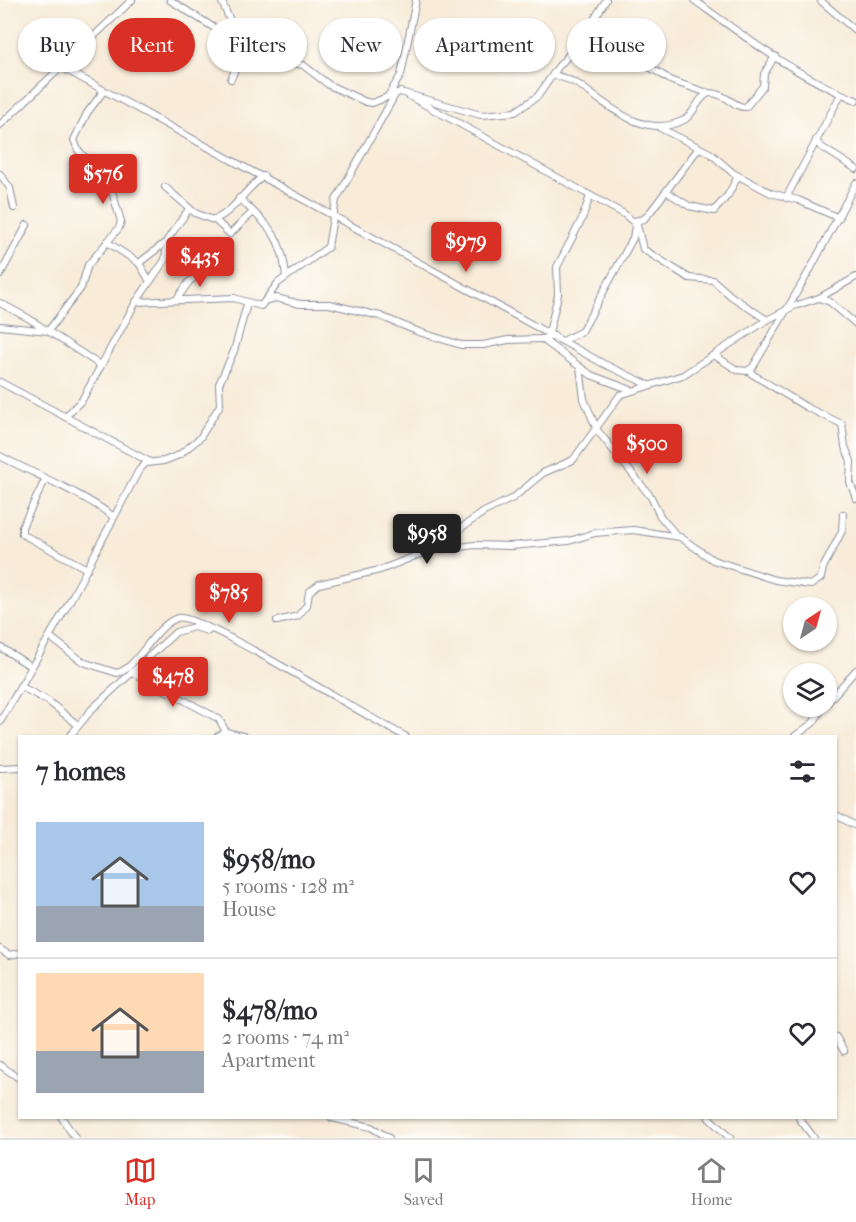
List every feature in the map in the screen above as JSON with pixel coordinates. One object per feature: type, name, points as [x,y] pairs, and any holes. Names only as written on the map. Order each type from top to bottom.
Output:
[{"type":"street","points":[[96,36],[132,0]]},
{"type":"street","points":[[170,0],[207,23]]},
{"type":"street","points":[[221,0],[230,18]]},
{"type":"street","points":[[388,96],[401,75],[416,0]]},
{"type":"street","points":[[595,18],[606,0]]},
{"type":"street","points":[[694,0],[730,28],[775,56],[841,94],[856,99]]},
{"type":"street","points":[[821,1],[856,31]]},
{"type":"street","points":[[658,72],[672,81],[708,93],[721,94],[740,107],[746,107],[763,86],[764,74],[775,56]]},
{"type":"street","points":[[307,68],[329,85],[360,100],[372,103],[396,93],[404,93],[474,113],[499,115],[532,103],[567,58]]},
{"type":"street","points":[[0,125],[60,72]]},
{"type":"street","points":[[68,72],[264,176],[563,341],[652,386]]},
{"type":"street","points":[[231,79],[234,72]]},
{"type":"street","points":[[553,74],[577,83],[614,110],[644,124],[659,128],[710,153],[738,176],[771,193],[798,200],[839,218]]},
{"type":"street","points":[[48,331],[81,288],[88,265],[119,228],[121,218],[109,182],[78,150],[74,140],[87,113],[104,92]]},
{"type":"street","points":[[267,301],[274,287],[326,250],[332,233],[339,193],[396,93]]},
{"type":"street","points":[[404,93],[635,222],[643,249],[689,278],[713,279],[724,291],[767,320]]},
{"type":"street","points":[[659,128],[687,118],[708,93]]},
{"type":"street","points":[[786,198],[841,94]]},
{"type":"street","points":[[816,140],[820,146],[856,169]]},
{"type":"street","points":[[635,222],[644,219],[698,149]]},
{"type":"street","points":[[0,174],[10,188],[14,208]]},
{"type":"street","points":[[165,187],[204,219],[214,219],[225,214],[264,176]]},
{"type":"street","points":[[667,192],[688,206],[714,211],[728,195],[738,176]]},
{"type":"street","points":[[714,355],[737,370],[751,369],[839,218],[856,183]]},
{"type":"street","points":[[552,335],[558,295],[557,267],[582,219],[590,196]]},
{"type":"street","points":[[239,198],[279,241],[286,277]]},
{"type":"street","points":[[139,263],[166,241],[189,209]]},
{"type":"street","points":[[214,219],[230,234],[253,212]]},
{"type":"street","points":[[563,341],[582,332],[633,238],[635,222]]},
{"type":"street","points":[[0,275],[27,225]]},
{"type":"street","points":[[65,417],[82,400],[135,302],[165,260],[166,241]]},
{"type":"street","points":[[107,242],[139,263],[149,280]]},
{"type":"street","points":[[176,300],[189,282],[211,263]]},
{"type":"street","points":[[278,621],[298,616],[306,605],[309,592],[319,584],[380,570],[428,551],[484,512],[513,498],[543,473],[573,460],[617,398],[632,390],[652,386],[682,375],[767,320],[819,298],[856,277]]},
{"type":"street","points":[[135,302],[234,298],[247,304],[260,306],[276,298],[300,304],[330,304],[380,316],[419,332],[461,345],[542,339],[552,335]]},
{"type":"street","points":[[819,298],[830,302],[856,324]]},
{"type":"street","points":[[0,303],[100,365]]},
{"type":"street","points":[[0,382],[150,462],[164,461],[179,455],[200,438],[220,405],[219,384],[234,351],[247,304]]},
{"type":"street","points":[[0,326],[48,331]]},
{"type":"street","points":[[542,339],[597,378],[632,390]]},
{"type":"street","points":[[580,367],[584,399],[597,429],[651,497],[660,516],[677,536],[717,562],[775,580],[811,585],[821,579],[823,568],[842,531],[843,514]]},
{"type":"street","points":[[751,369],[753,374],[806,407],[842,424],[845,447],[851,460],[850,482],[856,498]]},
{"type":"street","points":[[0,456],[45,480],[93,501],[114,517]]},
{"type":"street","points":[[138,456],[140,470]]},
{"type":"street","points":[[0,722],[50,637],[140,470],[150,462]]},
{"type":"street","points":[[45,480],[22,527],[22,534],[87,568]]},
{"type":"street","points":[[428,551],[474,545],[511,546],[569,541],[587,534],[633,530],[677,536]]},
{"type":"street","points":[[50,637],[83,662],[117,673],[124,670],[145,645],[177,618],[191,619],[236,640],[403,735]]},
{"type":"street","points":[[71,735],[132,672],[176,632],[189,628],[201,628],[236,640]]},
{"type":"street","points":[[0,646],[32,667]]},
{"type":"street","points":[[837,691],[856,670]]},
{"type":"street","points":[[132,672],[219,719],[226,732]]},
{"type":"street","points":[[20,686],[48,701],[78,725]]},
{"type":"street","points":[[796,735],[813,723],[817,717]]},
{"type":"street","points":[[220,735],[226,732],[239,735]]},
{"type":"street","points":[[0,768],[18,767]]},
{"type":"street","points":[[837,816],[856,826]]},
{"type":"street","points":[[0,949],[9,955],[18,953]]},
{"type":"street","points":[[837,1039],[844,1051]]},
{"type":"street","points":[[0,1065],[18,1078]]},
{"type":"street","points":[[63,1119],[74,1138]]},
{"type":"street","points":[[336,1119],[371,1127],[389,1138]]},
{"type":"street","points":[[710,1119],[730,1138]]},
{"type":"street","points":[[800,1119],[814,1138]]}]
